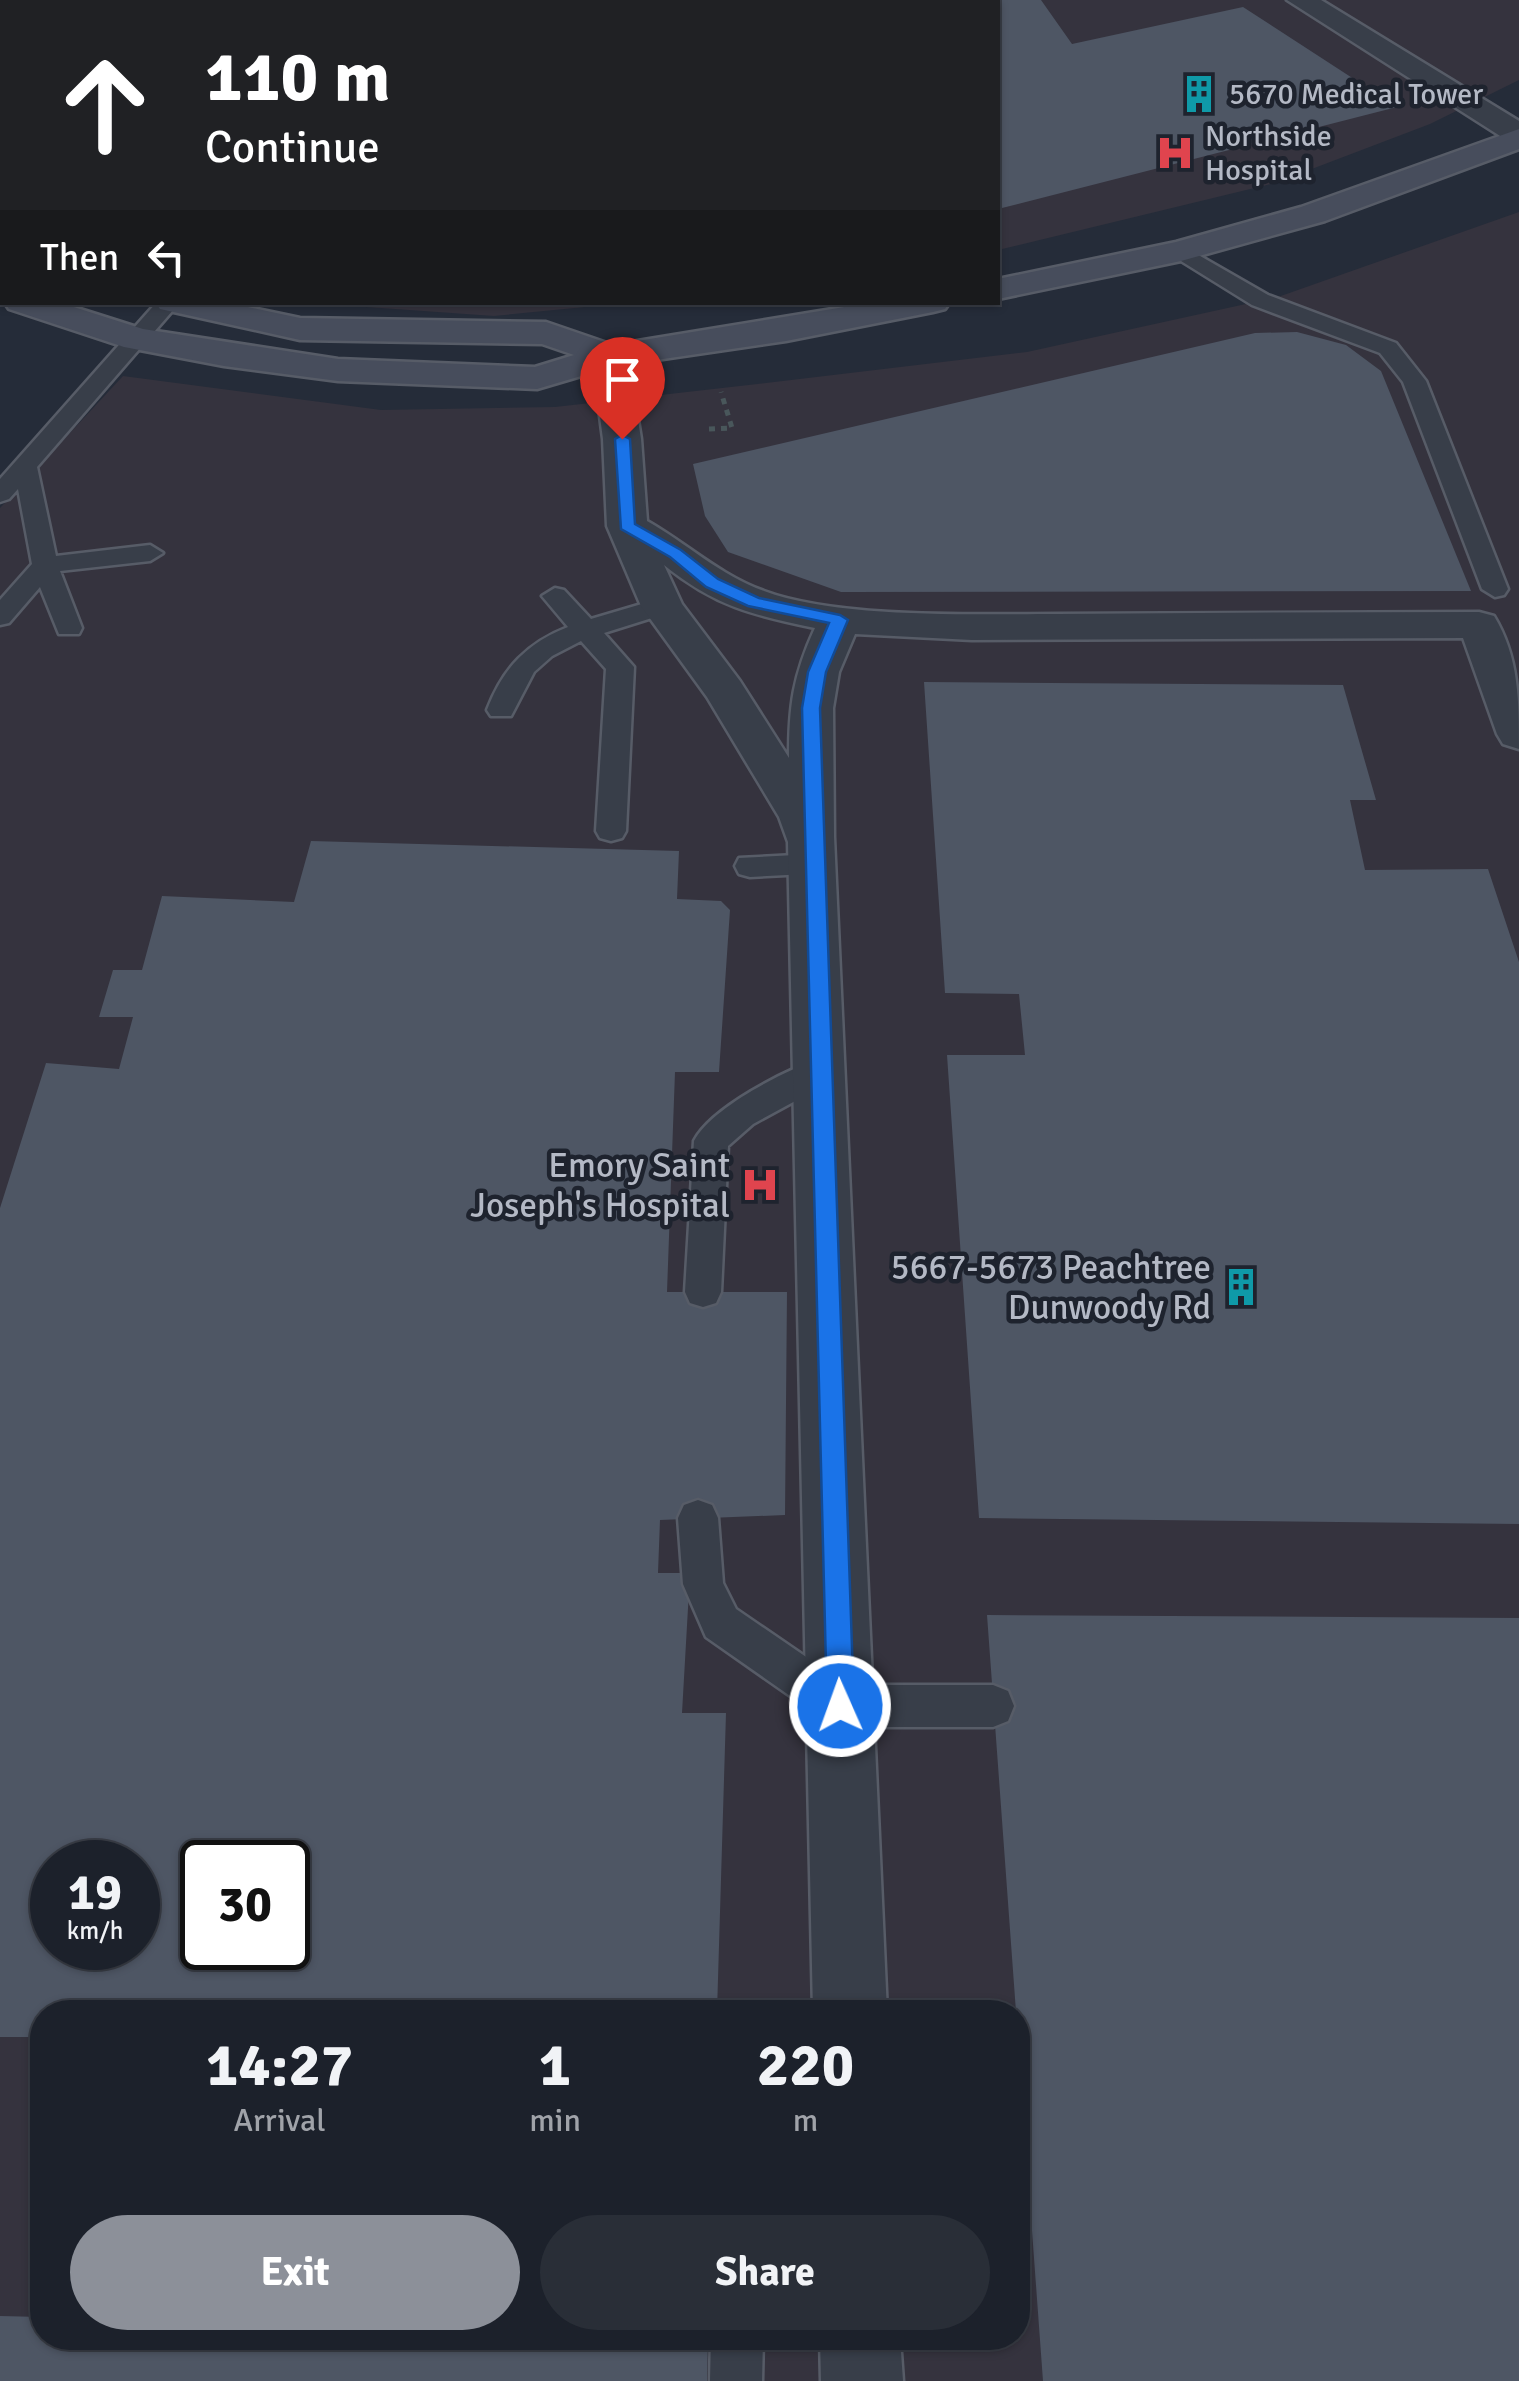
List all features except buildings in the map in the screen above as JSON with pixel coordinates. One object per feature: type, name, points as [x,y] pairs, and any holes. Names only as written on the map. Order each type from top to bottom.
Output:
[{"type":"main road","points":[[1000,290],[1180,251],[1313,214],[1519,136]]},
{"type":"main road","points":[[30,305],[137,339],[322,368],[428,376],[537,378],[610,356],[786,330],[917,305]]},
{"type":"main road","points":[[184,305],[300,329],[546,333],[610,356]]},
{"type":"street","points":[[1301,0],[1519,136]]},
{"type":"street","points":[[610,356],[622,439],[627,526],[662,606],[725,692],[802,817],[813,854]]},
{"type":"street","points":[[627,526],[676,554],[712,583],[754,602],[840,620],[972,626],[1478,625],[1519,734]]},
{"type":"street","points":[[840,620],[817,672],[811,708],[850,2000]]},
{"type":"street","points":[[861,2350],[862,2381]]},
{"type":"lane","points":[[1180,251],[1260,300],[1388,348],[1414,381],[1471,560],[1495,589]]},
{"type":"lane","points":[[0,494],[167,305]]},
{"type":"lane","points":[[26,468],[45,565],[69,628]]},
{"type":"lane","points":[[0,617],[45,565],[150,553]]},
{"type":"lane","points":[[555,596],[620,667],[612,831]]},
{"type":"lane","points":[[501,710],[506,686],[528,659],[552,642],[662,606]]},
{"type":"lane","points":[[750,866],[813,854]]},
{"type":"lane","points":[[703,1292],[711,1141],[741,1115],[820,1072]]},
{"type":"lane","points":[[698,1518],[703,1584],[721,1623],[840,1706],[993,1706]]},
{"type":"lane","points":[[736,2381],[737,2350]]},
{"type":"path","points":[[709,429],[732,428],[720,392]]},
{"type":"shaded area","name":"Northside Hospital","points":[[1000,0],[1519,0],[1519,80],[1430,124],[1275,183],[1000,250]]},
{"type":"shaded area","name":"Emory Saint Joseph's Hospital","points":[[1519,212],[1519,2381],[0,2381],[0,508],[123,376],[381,410],[555,407],[1027,352],[1278,297]]},
{"type":"shaded area","points":[[338,305],[606,305],[494,316]]},
{"type":"place","name":"5670 Medical Tower","points":[[1199,94]]},
{"type":"place","name":"Northside Hospital","points":[[1175,153]]},
{"type":"place","name":"Emory Saint Joseph's Hospital","points":[[760,1185]]},
{"type":"place","name":"5667-5673 Peachtree Dunwoody Rd","points":[[1241,1287]]},
{"type":"route","points":[[622,439],[627,526],[676,554],[712,583],[754,602],[840,620],[817,672],[811,708],[840,1706]]}]
